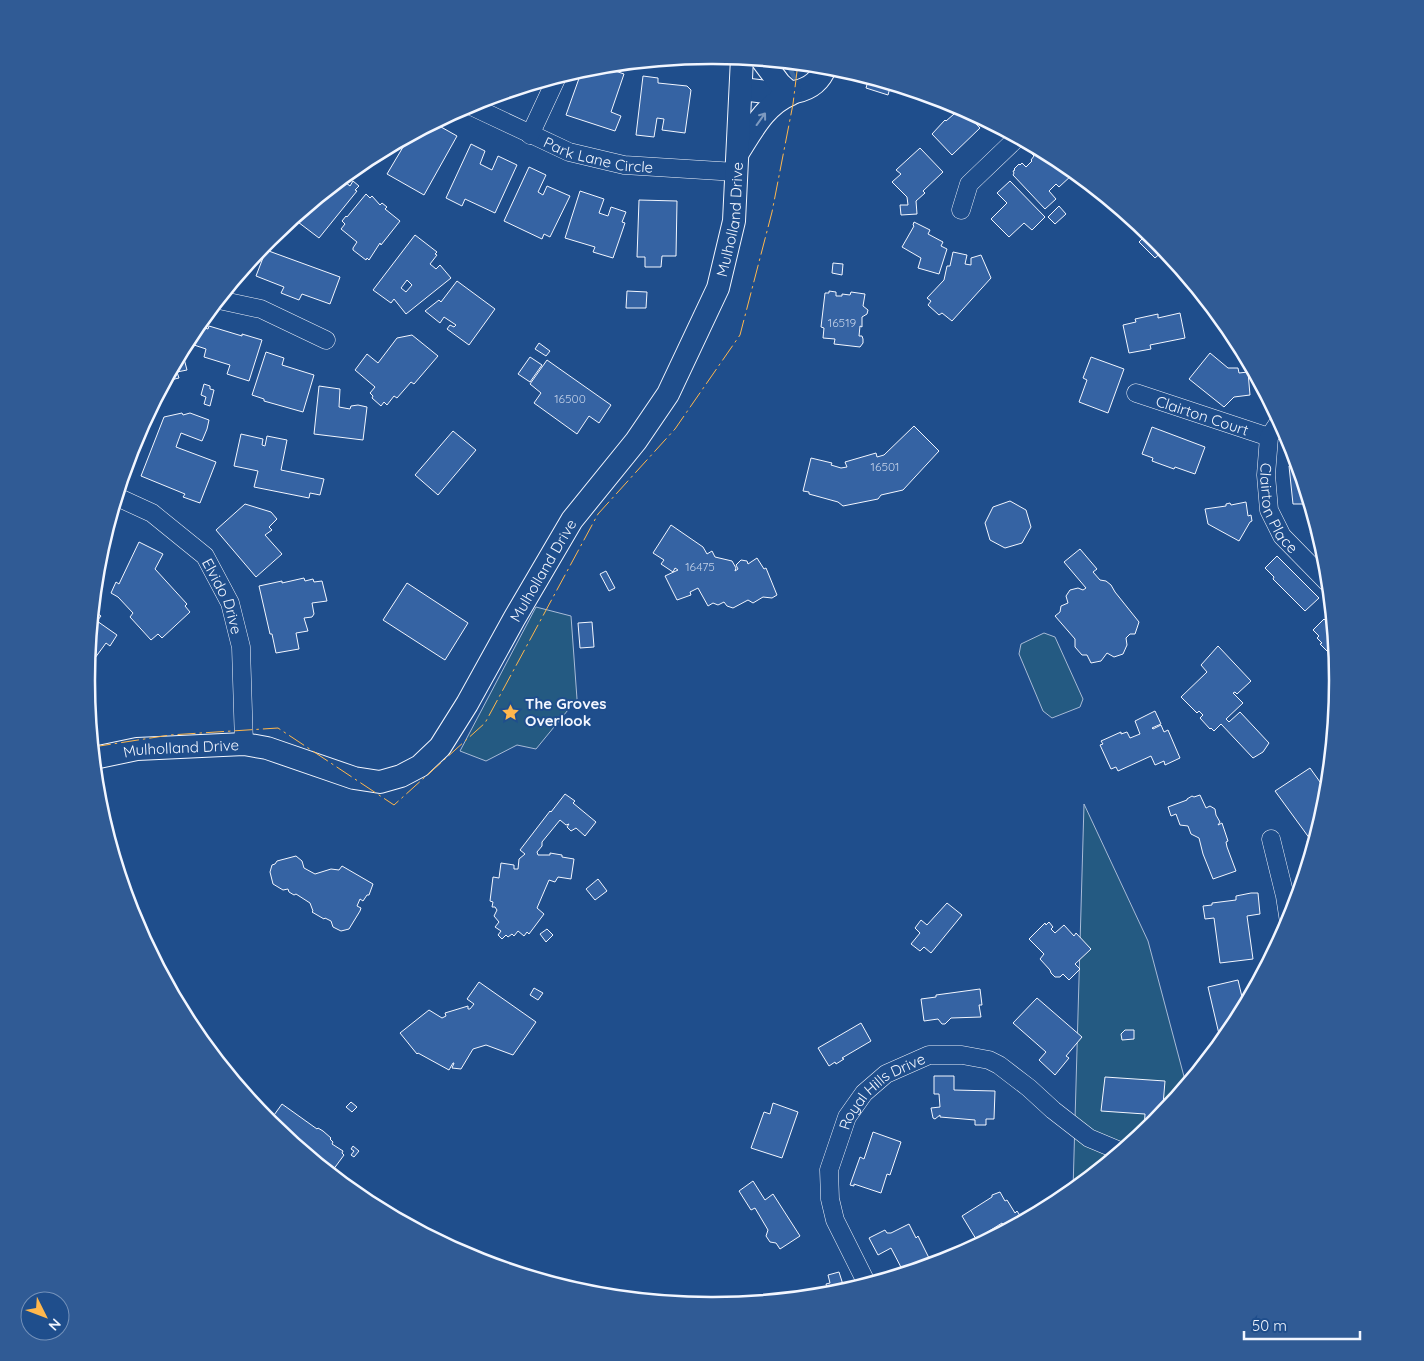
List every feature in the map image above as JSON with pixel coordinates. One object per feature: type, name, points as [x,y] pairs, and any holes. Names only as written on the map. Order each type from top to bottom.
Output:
[{"type":"main road","name":"Mulholland Drive","points":[[101,757],[137,749],[244,744],[267,748],[354,778],[380,782],[401,776],[420,766],[440,747],[467,704],[572,520],[636,441],[668,394],[718,288],[734,221],[742,65]]},
{"type":"main road","points":[[767,66],[780,84],[791,94]]},
{"type":"main road","points":[[737,162],[770,107],[781,98],[812,85],[821,74]]},
{"type":"main road","points":[[741,89],[791,94]]},
{"type":"street","points":[[530,135],[553,85]]},
{"type":"street","name":"Park Lane Circle","points":[[479,110],[569,152],[624,165],[737,162]]},
{"type":"street","points":[[961,210],[969,184],[1013,142]]},
{"type":"street","points":[[226,301],[261,308],[326,340]]},
{"type":"street","name":"Clairton Court","points":[[1136,393],[1269,437]]},
{"type":"street","points":[[1269,437],[1275,429]]},
{"type":"street","name":"Clairton Place","points":[[1269,437],[1266,475],[1269,510],[1282,536],[1319,574]]},
{"type":"street","name":"Elvido Drive","points":[[123,500],[152,513],[206,556],[230,603],[241,647],[244,744]]},
{"type":"street","points":[[1271,839],[1287,904]]},
{"type":"street","name":"Royal Hills Drive","points":[[864,1278],[835,1220],[830,1199],[829,1170],[847,1117],[864,1093],[886,1074],[929,1055],[962,1055],[989,1060],[999,1065],[1029,1088],[1088,1138],[1114,1148]]},
{"type":"shaded area","points":[[536,607],[571,616],[577,699],[536,749],[517,745],[486,761],[460,751]]},
{"type":"shaded area","points":[[1044,633],[1055,637],[1083,699],[1080,707],[1052,718],[1043,711],[1019,654],[1021,644]]},
{"type":"shaded area","points":[[1084,804],[1148,941],[1184,1077],[1148,1117],[1119,1144],[1073,1180]]},
{"type":"building","points":[[617,72],[624,74],[611,112],[621,116],[615,131],[566,115],[579,79]]},
{"type":"building","points":[[643,76],[658,78],[658,83],[687,86],[691,90],[685,133],[662,130],[664,119],[657,118],[654,137],[636,135]]},
{"type":"building","points":[[867,84],[889,90],[888,95],[866,88]]},
{"type":"building","points":[[954,114],[975,123],[980,128],[952,155],[932,134]]},
{"type":"building","points":[[439,127],[457,136],[424,195],[387,174],[403,146]]},
{"type":"building","points":[[471,144],[485,151],[480,164],[492,170],[498,156],[517,165],[495,213],[465,199],[462,206],[446,198]]},
{"type":"building","points":[[920,148],[943,172],[923,191],[925,193],[916,201],[917,214],[901,215],[900,205],[908,205],[907,197],[892,182],[901,174],[896,170]]},
{"type":"building","points":[[1031,153],[1069,178],[1059,187],[1056,184],[1049,191],[1056,199],[1045,209],[1013,175],[1014,169],[1019,164],[1022,163],[1026,167],[1034,156]]},
{"type":"building","points":[[529,167],[546,175],[538,192],[543,195],[547,186],[570,196],[550,237],[544,234],[542,239],[504,221]]},
{"type":"building","points":[[353,181],[359,186],[355,190],[357,191],[319,238],[299,223],[347,184],[350,186]]},
{"type":"building","points":[[1010,181],[1045,217],[1032,230],[1024,223],[1009,237],[991,219],[1007,203],[997,193]]},
{"type":"building","points":[[580,191],[604,199],[599,213],[608,216],[611,207],[626,212],[622,222],[625,223],[613,258],[593,252],[595,247],[565,238]]},
{"type":"building","points":[[366,194],[370,198],[372,196],[380,205],[382,203],[387,207],[385,209],[400,221],[381,245],[380,243],[369,260],[367,258],[366,260],[353,250],[357,242],[341,229],[345,224],[342,221]]},
{"type":"building","points":[[639,200],[677,201],[676,256],[662,256],[661,267],[645,267],[645,257],[637,257]]},
{"type":"building","points":[[1059,206],[1066,214],[1055,224],[1048,217]]},
{"type":"building","points":[[914,222],[930,230],[928,234],[943,242],[941,246],[947,249],[939,274],[918,268],[921,258],[902,247],[914,226]]},
{"type":"building","points":[[415,235],[437,252],[435,254],[437,255],[430,264],[436,269],[440,265],[451,278],[406,314],[394,299],[391,303],[373,290]],"holes":[[[407,280],[412,285],[406,292],[401,288]]]},
{"type":"building","points":[[1142,239],[1158,255],[1155,258],[1139,242]]},
{"type":"building","points":[[269,251],[340,277],[330,304],[302,294],[299,300],[281,293],[284,287],[256,276],[263,258]]},
{"type":"building","points":[[953,252],[967,255],[965,264],[971,265],[971,258],[981,255],[991,278],[952,321],[942,313],[939,315],[928,305],[931,301],[927,298],[944,280]]},
{"type":"building","points":[[833,263],[843,264],[842,275],[832,273]]},
{"type":"building","points":[[457,281],[495,309],[469,345],[447,329],[450,325],[454,327],[456,325],[444,317],[440,323],[425,311],[439,300],[441,302]]},
{"type":"building","points":[[627,291],[647,292],[646,308],[626,308]]},
{"type":"building","points":[[829,291],[836,292],[836,296],[842,296],[842,294],[850,295],[851,292],[865,294],[863,306],[868,310],[867,314],[862,317],[862,327],[860,326],[859,336],[862,336],[863,343],[860,347],[834,344],[835,339],[823,338],[824,328],[821,327],[825,293],[829,293]]},
{"type":"building","points":[[1180,313],[1185,338],[1150,345],[1151,349],[1129,353],[1123,325],[1136,322],[1135,319],[1158,314],[1158,318]]},
{"type":"building","points":[[209,326],[262,340],[249,381],[227,374],[230,365],[204,357],[206,349],[195,345]]},
{"type":"building","points":[[412,335],[438,356],[414,384],[411,382],[397,398],[394,396],[387,405],[384,402],[381,406],[372,398],[373,396],[370,393],[375,387],[355,370],[367,354],[378,363],[397,338]]},
{"type":"building","points":[[539,343],[550,351],[546,356],[535,349]]},
{"type":"building","points":[[266,352],[284,358],[282,365],[314,375],[303,412],[264,401],[264,399],[252,395]]},
{"type":"building","points":[[1210,353],[1228,368],[1238,368],[1239,373],[1246,372],[1248,377],[1250,395],[1234,397],[1224,407],[1189,379]]},
{"type":"building","points":[[530,357],[542,365],[530,382],[518,374]]},
{"type":"building","points":[[1091,357],[1124,369],[1108,413],[1079,402],[1087,380],[1083,378]]},
{"type":"building","points":[[547,360],[611,405],[599,423],[589,416],[577,434],[534,403],[541,393],[530,384]]},
{"type":"building","points":[[185,361],[187,370],[178,372]]},
{"type":"building","points":[[204,384],[214,390],[210,406],[204,404],[206,397],[201,395]]},
{"type":"building","points":[[319,386],[340,389],[339,407],[350,409],[351,406],[358,405],[367,407],[363,440],[314,434]]},
{"type":"building","points":[[182,413],[183,415],[190,413],[209,420],[202,441],[181,433],[176,447],[216,462],[200,503],[183,497],[185,494],[141,476],[164,417]]},
{"type":"building","points":[[914,426],[939,451],[903,490],[881,495],[878,499],[843,506],[838,502],[803,491],[811,458],[832,463],[831,465],[841,468],[847,467],[845,462],[876,453],[877,457],[884,455]]},
{"type":"building","points":[[1152,427],[1205,447],[1195,474],[1152,461],[1153,458],[1142,454]]},
{"type":"building","points":[[453,431],[476,450],[438,495],[415,475]]},
{"type":"building","points":[[241,434],[263,439],[262,445],[265,446],[267,436],[287,440],[281,470],[324,479],[320,495],[310,493],[309,498],[254,487],[258,471],[234,466]]},
{"type":"building","points":[[1289,466],[1296,482],[1303,504],[1293,504]]},
{"type":"building","points":[[1010,501],[1026,510],[1031,527],[1022,543],[1005,548],[990,540],[985,523],[993,507]]},
{"type":"building","points":[[1246,502],[1248,516],[1251,515],[1252,521],[1239,541],[1208,524],[1205,509],[1226,506],[1226,504],[1230,503],[1231,505]]},
{"type":"building","points":[[245,504],[271,512],[277,519],[269,527],[272,530],[265,535],[282,554],[256,577],[216,530]]},
{"type":"building","points":[[671,525],[703,547],[707,554],[712,551],[715,557],[732,561],[736,568],[735,571],[738,569],[736,565],[741,560],[747,561],[748,564],[757,558],[764,569],[766,568],[777,595],[772,598],[763,597],[753,603],[748,600],[733,608],[727,606],[724,602],[718,605],[713,603],[708,606],[698,588],[690,592],[691,595],[677,600],[665,576],[678,570],[675,568],[673,572],[661,564],[664,560],[653,553]]},
{"type":"building","points":[[139,542],[163,554],[155,569],[187,604],[185,606],[190,612],[162,638],[158,634],[151,640],[130,617],[133,613],[118,597],[111,593],[116,582],[119,584]]},
{"type":"building","points":[[1080,549],[1097,569],[1093,572],[1100,580],[1106,581],[1111,585],[1139,622],[1135,634],[1130,634],[1126,638],[1127,645],[1123,654],[1114,657],[1107,653],[1101,661],[1091,663],[1087,655],[1082,655],[1075,647],[1075,639],[1055,616],[1060,612],[1061,606],[1068,603],[1066,596],[1070,590],[1078,588],[1083,590],[1086,588],[1064,562]]},
{"type":"building","points":[[1277,556],[1319,598],[1305,611],[1273,579],[1274,577],[1265,568]]},
{"type":"building","points":[[606,571],[615,588],[609,591],[600,574]]},
{"type":"building","points":[[304,578],[305,581],[313,579],[314,582],[322,581],[327,601],[312,603],[314,614],[312,617],[304,618],[308,631],[296,633],[299,649],[276,653],[259,586]]},
{"type":"building","points":[[407,583],[468,623],[445,660],[383,620]]},
{"type":"building","points":[[1325,620],[1328,652],[1320,644],[1322,643],[1317,638],[1319,636],[1313,630]]},
{"type":"building","points":[[99,622],[117,635],[110,646],[106,643],[96,656]]},
{"type":"building","points":[[592,622],[594,647],[580,648],[578,623]]},
{"type":"building","points":[[1218,646],[1251,681],[1237,694],[1233,693],[1243,703],[1226,719],[1229,722],[1240,712],[1269,743],[1263,752],[1253,758],[1221,724],[1214,731],[1210,729],[1200,718],[1203,715],[1199,711],[1197,713],[1181,697],[1207,672],[1201,665]]},
{"type":"building","points":[[1155,711],[1161,724],[1152,728],[1161,725],[1164,732],[1168,730],[1180,758],[1165,765],[1164,761],[1155,765],[1151,756],[1118,771],[1116,767],[1111,769],[1100,745],[1103,744],[1101,741],[1121,732],[1121,734],[1127,732],[1130,738],[1140,734],[1135,721]]},
{"type":"building","points":[[1310,768],[1320,782],[1309,837],[1275,791]]},
{"type":"building","points":[[565,794],[575,801],[573,803],[596,822],[585,836],[576,828],[571,831],[567,827],[569,824],[566,825],[560,820],[542,842],[542,846],[537,852],[538,855],[550,855],[550,853],[574,859],[571,879],[558,877],[555,882],[549,880],[537,908],[544,914],[529,934],[527,932],[524,936],[518,931],[514,936],[512,934],[508,937],[506,935],[502,939],[498,935],[501,931],[495,927],[499,922],[494,916],[497,910],[495,907],[492,907],[493,902],[490,901],[493,877],[499,878],[501,863],[514,865],[514,869],[518,869],[519,859],[525,854],[520,850]]},
{"type":"building","points":[[1200,795],[1206,808],[1210,806],[1215,809],[1220,822],[1218,825],[1222,823],[1228,841],[1226,842],[1227,847],[1236,871],[1213,879],[1199,838],[1191,834],[1188,826],[1180,825],[1176,814],[1171,816],[1168,807],[1187,800],[1192,796]]},
{"type":"building","points":[[296,856],[302,861],[304,868],[315,874],[331,869],[339,870],[342,866],[373,884],[369,895],[363,901],[360,899],[357,906],[361,908],[360,911],[349,929],[341,931],[333,927],[331,921],[312,912],[310,903],[289,892],[288,889],[283,890],[273,884],[270,872],[272,865],[277,861]]},
{"type":"building","points":[[598,879],[607,891],[595,900],[586,889]]},
{"type":"building","points":[[1258,893],[1260,914],[1247,916],[1253,959],[1220,963],[1214,918],[1205,919],[1203,906],[1236,900],[1236,896]]},
{"type":"building","points":[[947,903],[962,915],[931,953],[924,947],[920,951],[911,944],[920,933],[915,928],[921,920],[927,925]]},
{"type":"building","points":[[1049,922],[1053,927],[1051,929],[1055,933],[1064,925],[1074,936],[1076,933],[1091,949],[1075,964],[1080,969],[1069,980],[1063,974],[1060,977],[1055,977],[1051,973],[1040,959],[1044,954],[1029,939],[1045,923],[1046,925]]},
{"type":"building","points":[[547,929],[553,935],[546,942],[540,934]]},
{"type":"building","points":[[1238,980],[1242,996],[1219,1032],[1208,987]]},
{"type":"building","points":[[479,982],[536,1022],[513,1055],[486,1045],[473,1049],[461,1069],[452,1068],[453,1063],[449,1070],[417,1054],[400,1033],[429,1010],[442,1018],[446,1016],[445,1013],[468,1006],[468,1009],[470,1009],[474,1004],[467,999]]},
{"type":"building","points":[[534,988],[543,993],[538,1000],[530,995]]},
{"type":"building","points":[[980,989],[982,1005],[979,1005],[981,1017],[951,1018],[945,1024],[942,1024],[938,1019],[924,1021],[921,999]]},
{"type":"building","points":[[1037,998],[1082,1037],[1066,1056],[1069,1058],[1055,1075],[1039,1060],[1046,1052],[1013,1023]]},
{"type":"building","points":[[861,1023],[871,1041],[842,1058],[844,1059],[836,1064],[835,1062],[829,1066],[818,1048]]},
{"type":"building","points":[[1125,1030],[1134,1030],[1134,1039],[1122,1040],[1121,1034]]},
{"type":"building","points":[[934,1076],[954,1076],[954,1090],[995,1091],[994,1119],[986,1119],[986,1125],[975,1125],[975,1120],[940,1117],[940,1115],[935,1119],[933,1118],[931,1108],[940,1107],[939,1094],[934,1094]]},
{"type":"building","points":[[1105,1077],[1165,1081],[1163,1101],[1145,1120],[1145,1114],[1101,1111]]},
{"type":"building","points":[[351,1102],[357,1107],[352,1112],[346,1107]]},
{"type":"building","points":[[773,1103],[798,1112],[782,1158],[751,1148],[764,1112],[770,1114]]},
{"type":"building","points":[[282,1104],[317,1129],[323,1131],[331,1138],[332,1144],[343,1151],[344,1155],[334,1168],[274,1115]]},
{"type":"building","points":[[873,1132],[901,1142],[890,1175],[887,1174],[881,1193],[854,1184],[854,1186],[850,1185],[860,1157],[864,1159]]},
{"type":"building","points":[[353,1146],[359,1151],[354,1157],[351,1155],[354,1151],[351,1149]]},
{"type":"building","points":[[753,1181],[765,1200],[773,1194],[800,1236],[780,1249],[776,1243],[770,1242],[766,1236],[768,1230],[755,1208],[751,1210],[739,1191]]},
{"type":"building","points":[[1000,1192],[1015,1213],[1017,1211],[1020,1215],[975,1238],[962,1216],[992,1197],[992,1195]]},
{"type":"building","points":[[909,1224],[916,1238],[918,1236],[929,1258],[901,1268],[891,1248],[878,1255],[869,1238],[885,1230],[887,1233],[891,1233]]},
{"type":"building","points":[[839,1272],[842,1283],[827,1286],[826,1284],[830,1283],[828,1275]]},
{"type":"waterway","points":[[790,69],[794,77]]},
{"type":"power","points":[[99,746],[170,735],[278,728],[394,805],[485,723],[598,514],[675,429],[740,335],[772,212],[793,104],[797,70]]},
{"type":"place","name":"The Groves Overlook","points":[[511,712]]}]
